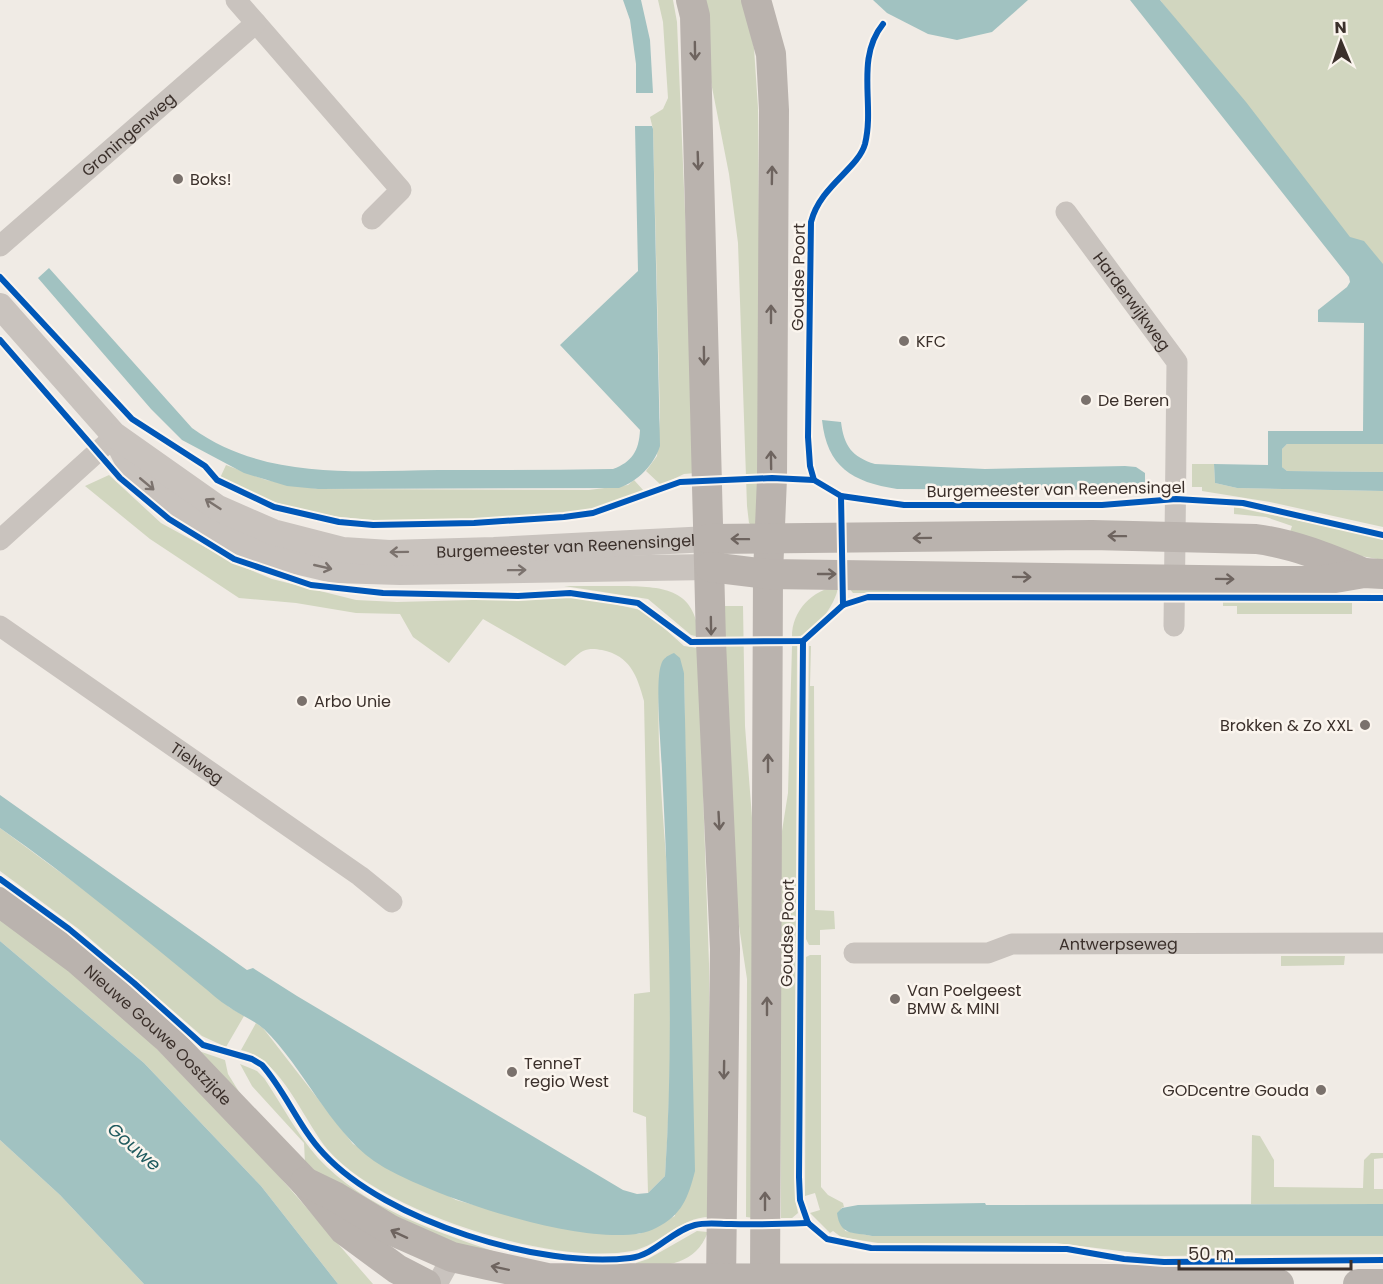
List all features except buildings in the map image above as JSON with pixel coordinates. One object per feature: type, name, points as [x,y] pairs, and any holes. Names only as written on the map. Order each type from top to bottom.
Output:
[{"type":"main road","points":[[691,0],[694,16],[711,654],[725,949],[721,1282]]},
{"type":"main road","name":"Goudse Poort","points":[[756,0],[771,54],[774,110],[768,574],[765,1282]]},
{"type":"main road","name":"Burgemeester van Reenensingel","points":[[710,553],[770,540],[1176,536],[1256,538],[1319,554],[1373,574]]},
{"type":"main road","name":"Burgemeester van Reenensingel","points":[[710,553],[768,574],[1318,581],[1373,574]]},
{"type":"main road","name":"Nieuwe Gouwe Oostzijde","points":[[0,902],[78,960],[168,1039],[305,1182],[344,1230],[397,1269],[426,1284]]},
{"type":"main road","name":"Nieuwe Gouwe Oostzijde","points":[[305,1182],[336,1197],[391,1230],[452,1257],[547,1278],[721,1282],[1114,1280],[1279,1284]]},
{"type":"main road","points":[[1358,1284],[1383,1284]]},
{"type":"street","points":[[236,0],[401,190],[372,219]]},
{"type":"street","name":"Groningenweg","points":[[0,246],[256,22]]},
{"type":"street","name":"Harderwijkweg","points":[[1066,212],[1177,362],[1176,536],[1172,578]]},
{"type":"street","name":"Burgemeester van Reenensingel","points":[[0,306],[115,436],[133,472],[207,527],[266,554],[334,570],[400,572],[710,553]]},
{"type":"street","points":[[0,540],[115,436]]},
{"type":"street","points":[[1172,578],[1174,626]]},
{"type":"street","name":"Tielweg","points":[[0,626],[360,876],[392,902]]},
{"type":"street","name":"Antwerpseweg","points":[[854,954],[988,953],[1012,944],[1383,943]]},
{"type":"street","points":[[437,1284],[452,1257]]},
{"type":"green space","points":[[658,0],[673,0],[677,22],[696,473],[684,474],[661,485],[646,471],[657,456],[660,418],[653,129],[650,117],[663,109],[668,98],[663,22]]},
{"type":"green space","points":[[703,0],[743,0],[754,48],[758,108],[761,508],[754,528],[749,523],[747,506],[738,243],[729,174],[710,77]]},
{"type":"green space","points":[[1160,0],[1383,0],[1383,274],[1350,238]]},
{"type":"green space","points":[[1287,444],[1383,444],[1383,472],[1287,471],[1282,467],[1282,449]]},
{"type":"green space","points":[[1192,464],[1214,464],[1215,483],[1237,488],[1383,491],[1383,527],[1270,502],[1202,491],[1202,487],[1192,487]]},
{"type":"green space","points":[[226,465],[266,480],[318,489],[589,490],[628,485],[634,480],[644,491],[598,507],[565,514],[414,521],[348,518],[284,505],[252,493],[220,478]]},
{"type":"green space","points":[[109,475],[161,523],[236,564],[272,579],[356,600],[397,602],[582,597],[645,611],[684,646],[698,648],[709,964],[710,1217],[689,1221],[642,1248],[598,1254],[514,1242],[470,1229],[427,1213],[387,1194],[353,1173],[328,1150],[280,1077],[255,1055],[241,1050],[256,1023],[263,1028],[353,1144],[456,1200],[533,1221],[606,1234],[639,1234],[675,1216],[687,862],[684,673],[666,657],[661,675],[659,738],[670,911],[670,1077],[665,1176],[648,1193],[646,1117],[633,1112],[634,994],[650,992],[644,701],[631,668],[612,653],[592,649],[581,652],[565,666],[483,619],[449,663],[413,637],[400,614],[356,613],[296,603],[239,598],[150,539],[85,486]]},
{"type":"green space","points":[[1234,507],[1383,538],[1383,560],[1355,555],[1290,532],[1292,526],[1266,517],[1234,514]]},
{"type":"green space","points":[[564,586],[640,587],[665,590],[676,594],[691,609],[699,637],[691,635],[648,599]]},
{"type":"green space","points":[[838,587],[833,603],[814,627],[807,633],[792,637],[795,619],[805,603],[820,592]]},
{"type":"green space","points":[[849,588],[1065,593],[853,593]]},
{"type":"green space","points":[[1223,601],[1352,602],[1352,614],[1237,614],[1237,606],[1223,606]]},
{"type":"green space","points":[[724,606],[743,606],[745,726],[755,857],[754,1218],[746,1217],[747,979],[729,860]]},
{"type":"green space","points":[[797,645],[795,1198],[798,1213],[792,1218],[781,1218],[779,850],[788,793],[792,646]]},
{"type":"green space","points":[[809,646],[811,646],[810,686],[814,686],[815,910],[834,911],[835,929],[820,930],[820,945],[809,945],[806,939]]},
{"type":"green space","points":[[0,828],[125,920],[229,1007],[244,1016],[226,1047],[202,1036],[80,930],[0,871]]},
{"type":"green space","points":[[0,917],[117,1008],[265,1160],[373,1284],[338,1284],[261,1186],[144,1063],[0,941]]},
{"type":"green space","points":[[821,955],[821,1187],[828,1195],[843,1203],[844,1207],[841,1208],[845,1231],[873,1236],[1383,1236],[1383,1254],[1160,1256],[1056,1243],[878,1243],[841,1237],[833,1231],[830,1233],[810,1213],[820,1210],[815,1193],[805,1196],[806,957]]},
{"type":"green space","points":[[1281,956],[1345,956],[1344,965],[1281,966]]},
{"type":"green space","points":[[196,1050],[225,1060],[228,1074],[241,1095]]},
{"type":"green space","points":[[240,1064],[257,1071],[264,1078],[310,1149],[336,1176],[357,1191],[402,1216],[499,1253],[475,1252],[345,1193],[305,1163],[304,1143],[252,1086]]},
{"type":"green space","points":[[1252,1135],[1260,1136],[1274,1160],[1274,1187],[1363,1188],[1364,1160],[1371,1153],[1383,1153],[1383,1158],[1374,1159],[1374,1189],[1383,1189],[1383,1204],[1251,1204]]},
{"type":"green space","points":[[0,1140],[60,1195],[144,1284],[0,1284]]},
{"type":"green space","points":[[697,1231],[708,1232],[696,1251],[688,1257],[679,1262],[659,1266],[636,1267],[636,1263],[648,1259]]},
{"type":"water","points":[[623,0],[641,0],[650,40],[653,93],[636,93],[636,64],[630,20]]},
{"type":"water","points":[[873,0],[1028,0],[992,32],[957,40],[928,34],[887,13]]},
{"type":"water","points":[[1130,0],[1160,0],[1246,102],[1350,237],[1364,241],[1383,264],[1383,444],[1287,444],[1282,449],[1282,467],[1287,471],[1383,472],[1383,491],[1237,488],[1215,483],[1214,464],[1268,465],[1268,431],[1363,431],[1364,323],[1318,322],[1318,310],[1347,287],[1350,282],[1349,277]]},
{"type":"water","points":[[635,126],[652,126],[653,129],[660,446],[654,460],[644,472],[619,488],[318,489],[287,486],[244,473],[182,440],[151,409],[38,278],[49,268],[192,428],[220,445],[249,457],[311,469],[342,471],[613,469],[625,463],[633,455],[638,444],[640,430],[560,345],[638,271]]},
{"type":"water","points":[[822,420],[841,422],[844,438],[850,449],[860,458],[875,464],[985,469],[1125,466],[1136,467],[1145,473],[1145,483],[1131,490],[897,489],[881,486],[867,482],[844,470],[830,450]]},
{"type":"water","points":[[674,653],[680,658],[684,673],[695,1171],[683,1205],[672,1217],[656,1228],[631,1235],[597,1234],[556,1228],[513,1217],[431,1189],[397,1175],[374,1161],[343,1132],[292,1062],[264,1029],[222,1002],[102,905],[0,828],[0,795],[247,970],[253,968],[623,1190],[637,1194],[648,1193],[665,1176],[668,1125],[670,973],[658,685],[662,663]]},
{"type":"water","name":"Gouwe","points":[[0,941],[144,1063],[261,1186],[338,1284],[144,1284],[60,1195],[0,1140]]},
{"type":"water","points":[[985,1203],[986,1205],[1383,1204],[1383,1236],[872,1236],[844,1229],[837,1213],[842,1208],[858,1205]]},
{"type":"cycle path","points":[[814,480],[810,466],[808,437],[811,222],[822,198],[855,162],[865,144],[870,52],[883,24]]},
{"type":"cycle path","points":[[0,277],[132,419],[205,466],[217,480],[274,507],[339,522],[373,525],[474,523],[564,517],[593,513],[680,482],[772,478],[814,480],[841,496],[904,505],[1102,505],[1176,499],[1243,503],[1383,535]]},
{"type":"cycle path","points":[[0,340],[120,478],[169,519],[234,559],[311,585],[383,593],[518,596],[570,593],[638,603],[691,642],[803,641],[843,605],[868,597],[1383,598]]},
{"type":"cycle path","points":[[841,496],[843,605]]},
{"type":"cycle path","points":[[803,641],[799,1177],[800,1200],[808,1223]]},
{"type":"cycle path","points":[[0,879],[69,929],[203,1045],[252,1059],[262,1065],[307,1133],[324,1154],[351,1178],[385,1200],[425,1219],[510,1248],[553,1256],[594,1259],[639,1256],[678,1232],[699,1224],[808,1223]]},
{"type":"cycle path","points":[[808,1223],[827,1239],[871,1248],[1067,1249],[1124,1259],[1164,1262],[1383,1260]]},
{"type":"place","name":"Boks!","points":[[178,179]]},
{"type":"place","name":"KFC","points":[[904,341]]},
{"type":"place","name":"De Beren","points":[[1086,400]]},
{"type":"place","name":"Arbo Unie","points":[[302,701]]},
{"type":"place","name":"Brokken & Zo XXL","points":[[1365,725]]},
{"type":"place","name":"Van Poelgeest BMW & MINI","points":[[895,999]]},
{"type":"place","name":"TenneT regio West","points":[[512,1072]]},
{"type":"place","name":"GODcentre Gouda","points":[[1321,1090]]}]
